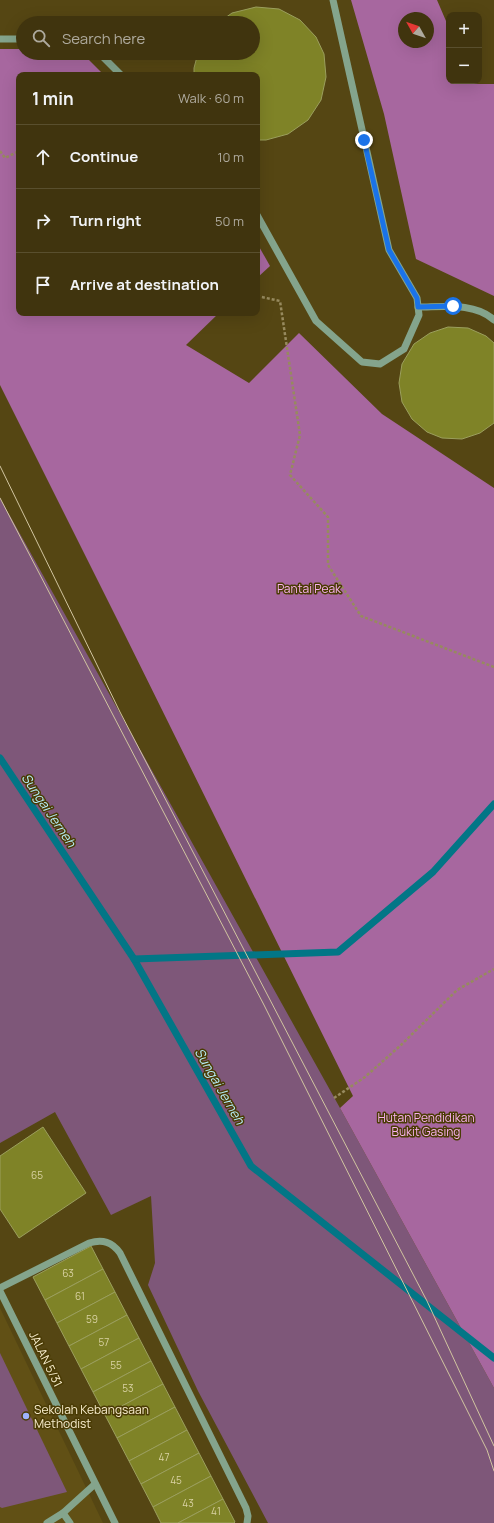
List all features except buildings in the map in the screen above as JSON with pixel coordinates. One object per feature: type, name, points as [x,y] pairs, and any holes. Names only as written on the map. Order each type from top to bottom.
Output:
[{"type":"street","points":[[260,220],[316,321],[362,362],[380,364],[404,349],[419,315],[417,298],[389,250],[333,0]]},
{"type":"street","points":[[0,39],[16,39]]},
{"type":"street","points":[[106,60],[118,72]]},
{"type":"street","points":[[418,307],[453,306],[476,310],[494,320]]},
{"type":"street","points":[[0,1289],[89,1243],[98,1241],[107,1242],[115,1246],[120,1253],[246,1508],[248,1516],[247,1523]]},
{"type":"street","name":"JALAN 5/31","points":[[0,1289],[115,1523]]},
{"type":"street","points":[[47,1523],[63,1513],[95,1484]]},
{"type":"street","points":[[63,1513],[70,1523]]},
{"type":"path","points":[[0,151],[5,158],[16,152]]},
{"type":"path","points":[[260,297],[280,301],[300,435],[290,475],[328,517],[328,565],[356,610],[361,616],[494,667]]},
{"type":"path","points":[[334,1098],[364,1077],[396,1050],[457,990],[494,969]]},
{"type":"shaded area","points":[[0,498],[340,1108],[494,1388],[494,1523],[268,1523],[198,1391],[148,1285],[155,1263],[151,1196],[111,1215],[55,1112],[0,1143]]},
{"type":"shaded area","name":"Sekolah Kebangsaan Methodist","points":[[0,1308],[103,1523],[0,1523]]},
{"type":"shaded area","points":[[0,1353],[67,1492],[2,1508],[0,1507]]},
{"type":"green space","points":[[351,0],[437,0],[446,21],[446,84],[494,84],[494,296],[416,259],[384,114]]},
{"type":"green space","name":"Pantai Peak","points":[[0,49],[16,49],[16,60],[89,60],[101,72],[16,72],[16,316],[216,316],[186,345],[249,383],[299,333],[382,414],[494,488],[494,1388],[340,1108],[353,1096],[0,385]]},
{"type":"green space","points":[[260,248],[270,266],[260,275]]},
{"type":"waterway","name":"Sungai Jerneh","points":[[0,758],[134,959],[251,1166],[494,1358]]},
{"type":"waterway","points":[[134,959],[338,952],[433,872],[494,804]]},
{"type":"tram line","points":[[0,466],[120,712],[427,1301],[494,1446]]},
{"type":"tram line","points":[[0,498],[264,1005],[487,1450],[494,1471]]},
{"type":"place","name":"Sekolah Kebangsaan Methodist","points":[[26,1416]]},
{"type":"route","points":[[364,140],[389,250],[417,298],[418,307],[453,306]]},
{"type":"park label","name":"Hutan Pendidikan Bukit Gasing","points":[[426,1124]]}]
